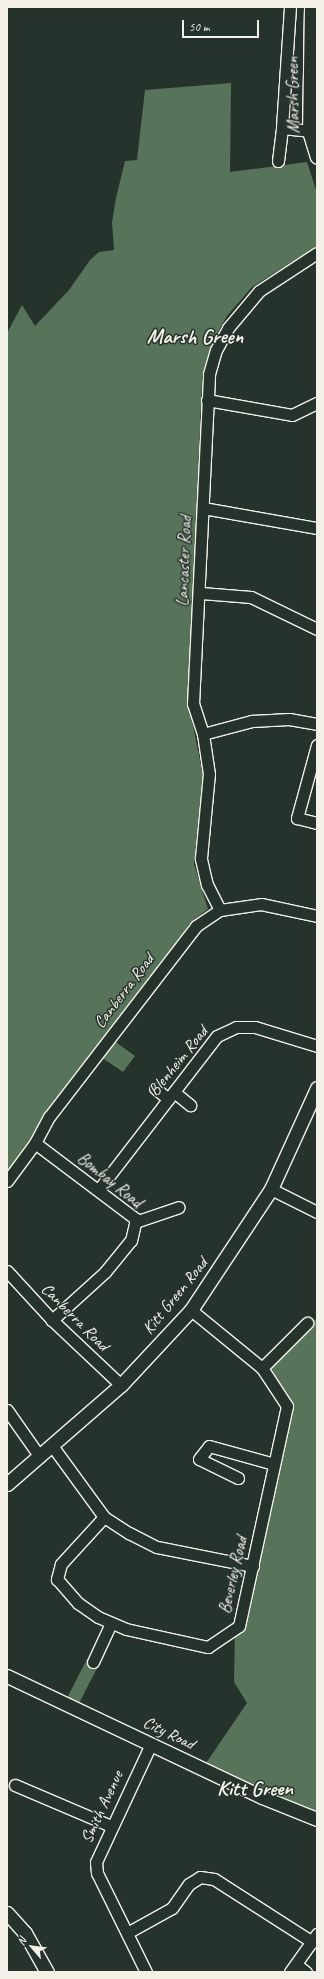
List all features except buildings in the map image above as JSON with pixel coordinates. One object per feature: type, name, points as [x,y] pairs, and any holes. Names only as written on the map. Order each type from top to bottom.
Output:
[{"type":"street","points":[[278,161],[282,128],[290,7]]},
{"type":"street","name":"Marsh Green","points":[[311,7],[309,131],[317,157]]},
{"type":"street","points":[[282,128],[309,131]]},
{"type":"street","name":"Lancaster Road","points":[[220,910],[207,885],[200,858],[209,774],[203,734],[193,704],[201,593],[207,400],[216,350],[228,328],[259,291],[317,253]]},
{"type":"street","points":[[207,400],[292,415],[317,403]]},
{"type":"street","points":[[203,508],[317,528]]},
{"type":"street","points":[[201,593],[251,597],[317,629]]},
{"type":"street","points":[[203,734],[252,721],[289,719],[317,724]]},
{"type":"street","points":[[317,745],[297,818],[317,823]]},
{"type":"street","name":"Canberra Road","points":[[7,1181],[35,1143],[49,1117],[196,926],[220,910],[261,904],[317,916]]},
{"type":"street","points":[[196,926],[201,937]]},
{"type":"street","name":"Blenheim Road","points":[[99,1189],[217,1036],[236,1027],[255,1027],[317,1046]]},
{"type":"street","points":[[155,1088],[190,1105]]},
{"type":"street","name":"Kitt Green Road","points":[[7,1484],[53,1447],[121,1385],[191,1310],[270,1189],[317,1088]]},
{"type":"street","name":"Bombay Road","points":[[35,1143],[99,1189],[136,1219],[131,1240],[105,1272],[52,1320]]},
{"type":"street","points":[[270,1189],[317,1212]]},
{"type":"street","points":[[135,1222],[179,1207]]},
{"type":"street","name":"Canberra Road","points":[[7,1271],[52,1320],[121,1385]]},
{"type":"street","name":"Beverley Road","points":[[104,1517],[61,1564],[57,1578],[78,1603],[111,1623],[208,1647],[239,1626],[287,1406],[262,1368],[191,1310]]},
{"type":"street","points":[[262,1368],[307,1323]]},
{"type":"street","points":[[7,1410],[40,1457]]},
{"type":"street","points":[[238,1478],[199,1459],[209,1446],[274,1464]]},
{"type":"street","points":[[53,1447],[104,1517],[157,1547],[253,1566]]},
{"type":"street","points":[[93,1662],[111,1623]]},
{"type":"street","name":"City Road","points":[[7,1676],[262,1797],[317,1819]]},
{"type":"street","name":"Smith Avenue","points":[[146,1972],[96,1867],[98,1853],[151,1744]]},
{"type":"street","points":[[15,1785],[111,1826]]},
{"type":"street","points":[[127,1933],[172,1908],[189,1884],[200,1876],[214,1880],[314,1938],[293,1968],[306,1972]]},
{"type":"street","points":[[7,1913],[25,1933],[47,1972]]},
{"type":"green space","points":[[231,83],[230,172],[307,162],[317,193],[317,246],[252,287],[227,316],[211,345],[202,380],[189,706],[203,775],[194,864],[208,909],[190,923],[110,1038],[135,1056],[123,1072],[98,1055],[7,1181],[7,333],[22,305],[35,326],[69,290],[90,260],[99,252],[114,250],[112,222],[116,198],[125,161],[137,160],[145,90]]},
{"type":"green space","points":[[317,1318],[317,1814],[202,1769],[247,1703],[234,1682],[235,1630],[274,1464],[292,1412],[270,1365]]},
{"type":"green space","points":[[87,1659],[99,1665],[77,1708],[65,1702]]},
{"type":"district","name":"Marsh Green","points":[[195,336]]},
{"type":"district","name":"Kitt Green","points":[[255,1788]]}]
